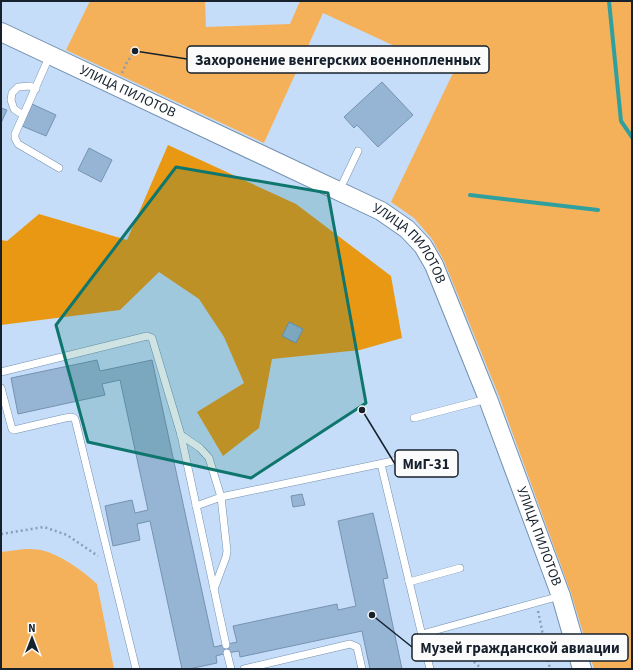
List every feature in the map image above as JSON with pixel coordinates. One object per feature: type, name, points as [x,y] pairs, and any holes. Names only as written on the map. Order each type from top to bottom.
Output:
[{"type":"street","name":"УЛИЦА ПИЛОТОВ","points":[[1,32],[382,211],[407,228],[423,246],[434,265],[488,399],[561,596],[582,669]]},
{"type":"lane","points":[[50,55],[23,115],[15,134],[15,138],[18,144],[59,168]]},
{"type":"lane","points":[[23,115],[14,109],[11,100],[12,93],[18,88],[30,86],[36,89]]},
{"type":"lane","points":[[339,191],[358,151]]},
{"type":"lane","points":[[1,372],[149,336],[153,340],[181,435],[226,645]]},
{"type":"lane","points":[[1,388],[12,429],[14,430],[65,418],[72,417],[75,419],[136,669]]},
{"type":"lane","points":[[414,418],[488,399]]},
{"type":"lane","points":[[181,435],[200,448],[209,458],[221,497],[227,551],[214,589]]},
{"type":"lane","points":[[196,506],[221,497],[416,456]]},
{"type":"lane","points":[[380,464],[430,669]]},
{"type":"lane","points":[[409,582],[460,568]]},
{"type":"lane","points":[[422,634],[561,596]]},
{"type":"lane","points":[[244,669],[264,667],[350,644],[357,647],[362,669]]},
{"type":"lane","points":[[227,653],[231,669]]},
{"type":"path","points":[[114,85],[135,51]]},
{"type":"path","points":[[1,534],[44,527],[67,535],[111,565]]},
{"type":"path","points":[[537,602],[550,669]]},
{"type":"path","points":[[430,632],[482,669]]},
{"type":"highlighted area","points":[[176,167],[328,193],[366,403],[251,478],[88,442],[56,325]]},
{"type":"shaded area","points":[[90,1],[205,1],[206,27],[290,24],[300,1],[632,1],[632,669],[594,669],[571,593],[499,396],[444,261],[432,239],[414,218],[391,202],[453,73],[323,13],[264,143],[66,50]]},
{"type":"shaded area","points":[[168,145],[296,204],[391,276],[402,338],[360,350],[272,359],[259,428],[223,456],[197,412],[244,383],[224,337],[199,299],[159,272],[120,310],[1,325],[1,240],[7,241],[39,214],[127,240]]},
{"type":"shaded area","points":[[25,549],[41,550],[56,555],[78,568],[97,584],[114,669],[1,669],[1,552]]},
{"type":"building","points":[[382,82],[413,115],[378,147],[357,125],[354,128],[344,117]]},
{"type":"building","points":[[32,104],[56,115],[46,136],[22,126]]},
{"type":"building","points":[[1,108],[7,110],[1,123]]},
{"type":"building","points":[[89,148],[112,160],[101,182],[78,170]]},
{"type":"building","points":[[289,322],[303,329],[296,343],[282,336]]},
{"type":"building","points":[[97,360],[100,371],[152,360],[214,647],[237,642],[233,626],[337,604],[338,610],[356,606],[338,521],[373,513],[388,578],[383,579],[402,669],[370,669],[362,631],[240,657],[239,651],[227,653],[216,656],[217,663],[182,669],[150,521],[137,524],[140,540],[113,546],[105,506],[132,500],[135,513],[148,510],[120,380],[102,384],[105,395],[18,414],[11,378]]},
{"type":"building","points":[[302,494],[305,505],[293,507],[291,496]]},
{"type":"waterway","points":[[609,1],[621,121],[632,137]]},
{"type":"waterway","points":[[470,195],[598,210]]},
{"type":"place","name":"Захоронение венгерских военнопленных","points":[[135,51]]},
{"type":"place","name":"МиГ-31","points":[[362,410]]},
{"type":"place","name":"Музей гражданской авиации","points":[[372,615]]}]
